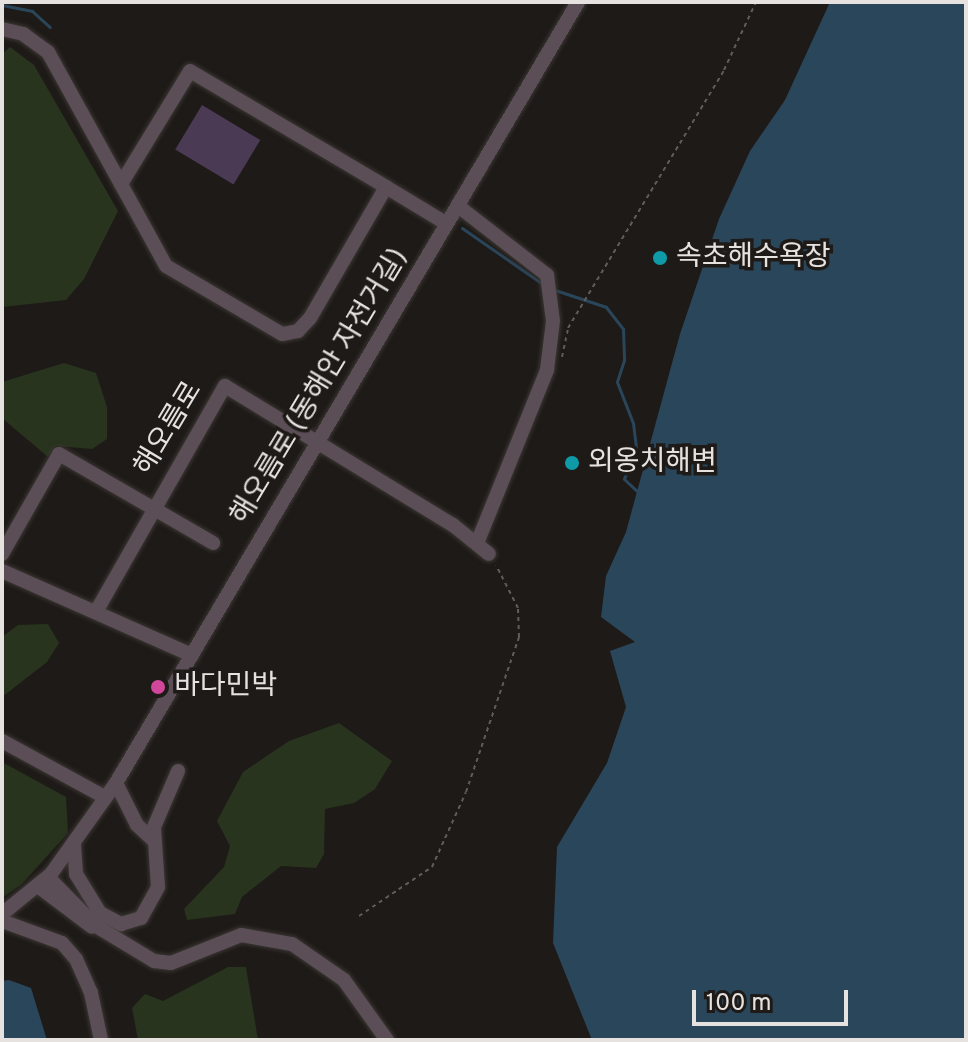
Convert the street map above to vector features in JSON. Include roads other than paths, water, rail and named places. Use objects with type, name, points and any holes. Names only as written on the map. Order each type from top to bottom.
[{"type":"street","name":"해오름로 (동해안 자전거길)","points":[[2,914],[44,882],[103,796],[116,783],[578,2]]},
{"type":"street","points":[[2,29],[23,34],[48,52],[166,266],[282,334],[303,327],[386,187]]},
{"type":"street","points":[[121,184],[190,71],[447,224]]},
{"type":"street","points":[[458,206],[547,275],[553,321],[547,370],[478,541]]},
{"type":"street","name":"해오름로","points":[[152,508],[225,386],[317,441]]},
{"type":"street","points":[[317,441],[478,541],[489,554]]},
{"type":"street","name":"해오름로","points":[[2,554],[59,454],[213,543]]},
{"type":"street","points":[[97,610],[152,508]]},
{"type":"street","points":[[2,571],[97,610],[192,655]]},
{"type":"street","points":[[2,741],[103,796]]},
{"type":"street","points":[[100,921],[128,924],[147,912],[158,881],[154,827],[178,771]]},
{"type":"street","points":[[116,783],[137,825],[154,841]]},
{"type":"street","points":[[72,843],[75,869],[100,921]]},
{"type":"street","points":[[44,882],[100,921],[137,955],[171,963],[241,935],[277,938],[344,980],[387,1040]]},
{"type":"street","points":[[2,921],[62,943],[76,959],[91,993],[101,1040]]},
{"type":"water","points":[[830,2],[966,2],[966,1040],[592,1040],[553,943],[557,847],[607,763],[626,707],[610,651],[635,642],[601,617],[606,576],[626,532],[680,334],[719,219],[750,151],[785,100]]},
{"type":"water","points":[[9,980],[31,988],[47,1040],[2,1040],[2,981]]},
{"type":"waterway","points":[[2,5],[32,11],[50,27]]},
{"type":"waterway","points":[[462,228],[544,285]]},
{"type":"waterway","points":[[555,290],[606,307],[623,329],[624,360],[617,382],[633,423],[636,449],[624,479],[638,492]]},
{"type":"place","name":"속초해수욕장","points":[[660,258]]},
{"type":"place","name":"외옹치해변","points":[[572,463]]},
{"type":"place","name":"바다민박","points":[[158,687]]}]
